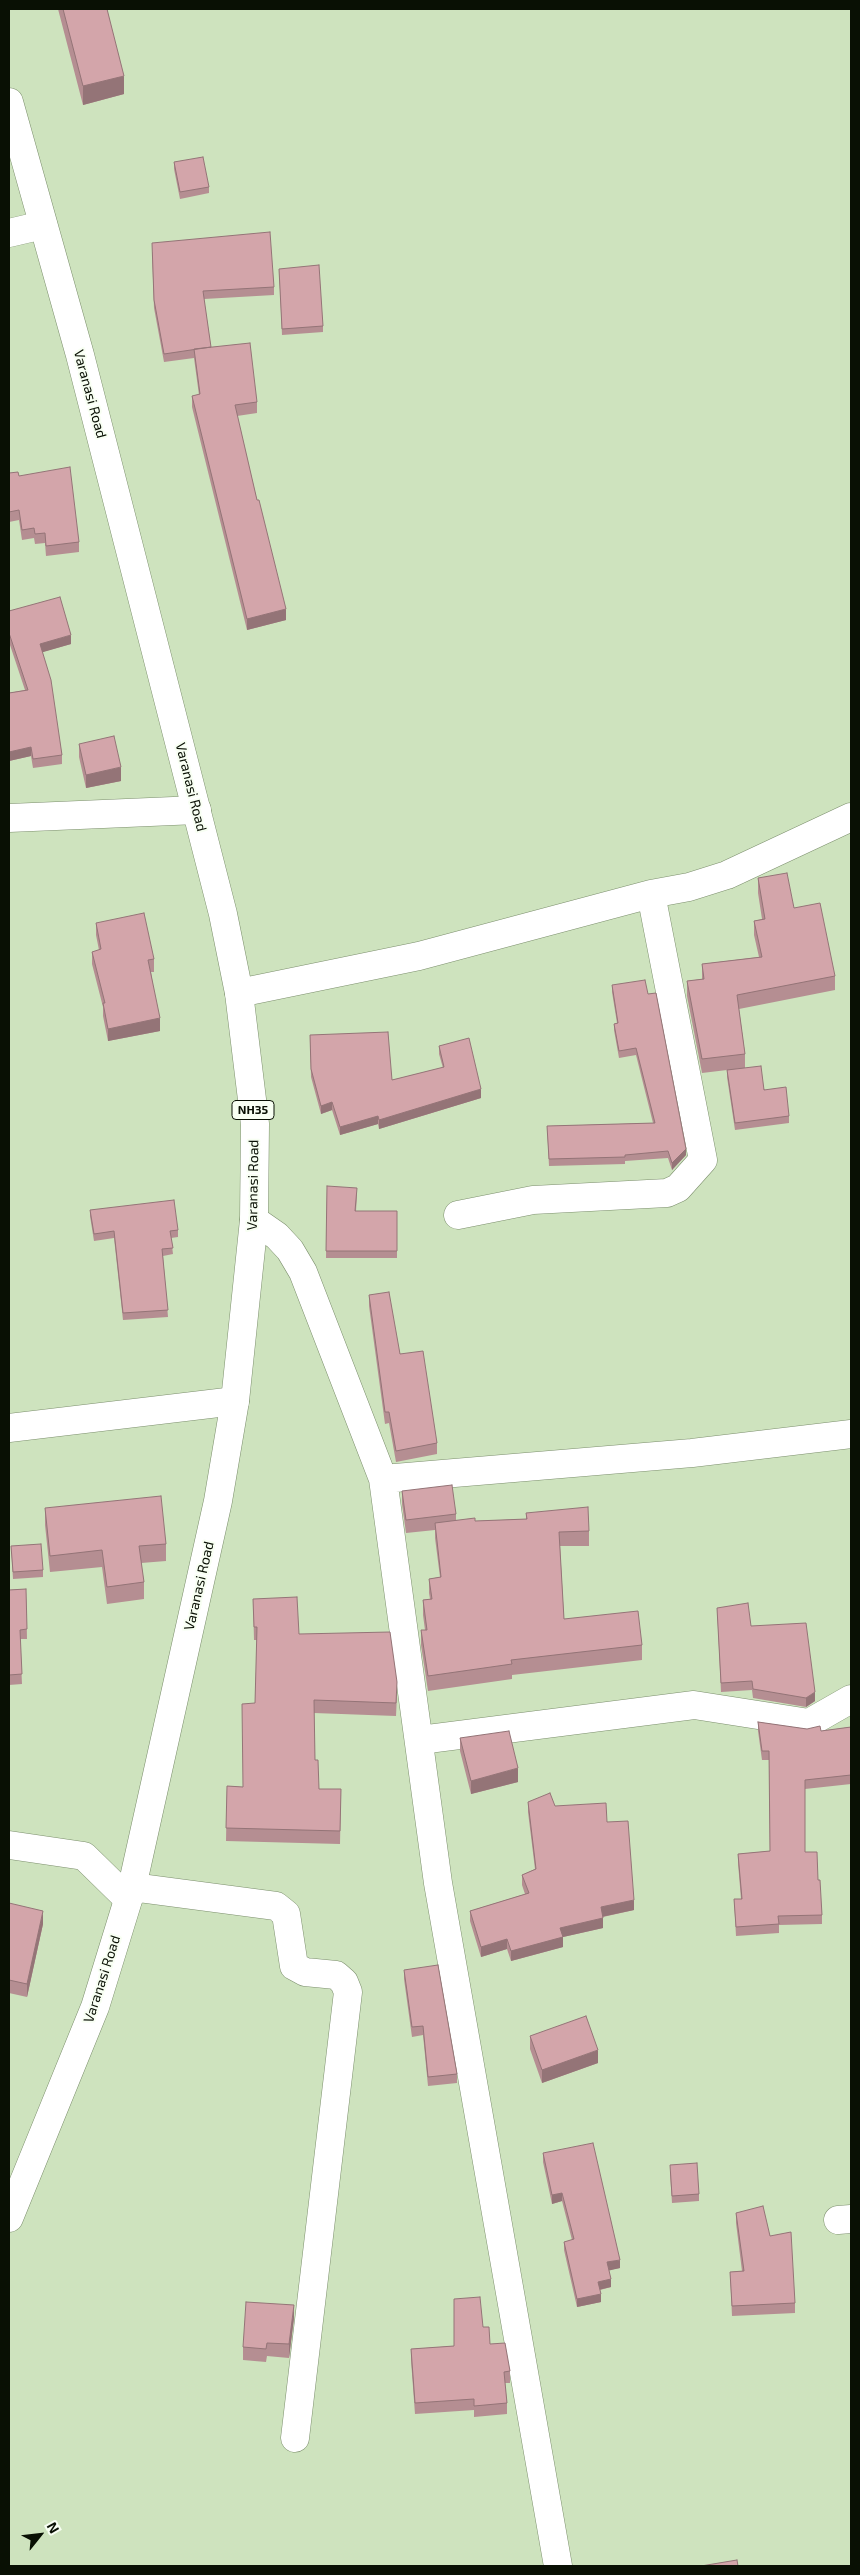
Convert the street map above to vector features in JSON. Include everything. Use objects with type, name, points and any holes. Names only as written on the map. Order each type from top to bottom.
[{"type":"main road","name":"Varanasi Road","points":[[9,102],[80,355],[223,914],[239,993],[255,1124],[254,1220],[235,1401],[218,1502],[130,1893],[95,2007],[9,2218]]},
{"type":"main road","points":[[9,233],[43,225]]},
{"type":"main road","points":[[9,818],[197,810]]},
{"type":"main road","points":[[239,993],[419,956],[651,894],[689,887],[727,876],[851,817]]},
{"type":"main road","points":[[458,1215],[534,1200],[666,1193],[678,1188],[703,1160],[651,894]]},
{"type":"main road","points":[[254,1220],[277,1236],[290,1250],[303,1272],[383,1479],[438,1883],[558,2566]]},
{"type":"main road","points":[[9,1428],[235,1401]]},
{"type":"main road","points":[[383,1479],[692,1453],[851,1434]]},
{"type":"main road","points":[[420,1740],[694,1705],[809,1723],[851,1699]]},
{"type":"main road","points":[[9,1845],[84,1856],[130,1893],[276,1906],[286,1914],[294,1966],[305,1972],[336,1975],[344,1982],[348,1992],[295,2438]]},
{"type":"building","points":[[63,9],[107,9],[124,76],[83,86]]},
{"type":"building","points":[[203,157],[209,187],[180,192],[174,162]]},
{"type":"building","points":[[270,232],[274,287],[203,291],[211,347],[164,354],[154,300],[152,243]]},
{"type":"building","points":[[319,265],[323,326],[282,329],[279,269]]},
{"type":"building","points":[[250,343],[257,402],[235,405],[257,500],[259,500],[286,609],[247,619],[192,396],[200,394],[194,349]]},
{"type":"building","points":[[70,467],[79,542],[46,546],[45,533],[35,534],[34,528],[22,530],[19,510],[9,512],[9,473],[18,472],[19,476]]},
{"type":"building","points":[[60,597],[71,635],[40,644],[51,680],[62,755],[33,759],[31,747],[9,752],[9,693],[28,690],[9,633],[9,611]]},
{"type":"building","points":[[114,736],[121,767],[86,775],[79,744]]},
{"type":"building","points":[[787,873],[794,908],[820,903],[835,976],[737,995],[745,1054],[702,1059],[687,981],[704,979],[702,964],[762,957],[754,921],[765,919],[758,878]]},
{"type":"building","points":[[144,913],[154,959],[148,960],[160,1018],[108,1029],[103,1003],[105,1003],[92,952],[101,949],[96,923]]},
{"type":"building","points":[[645,980],[648,994],[656,993],[686,1149],[672,1163],[668,1151],[625,1155],[625,1157],[549,1159],[547,1126],[655,1123],[636,1048],[619,1051],[614,1024],[618,1023],[612,985]]},
{"type":"building","points":[[388,1032],[392,1080],[444,1067],[439,1046],[469,1038],[481,1089],[379,1120],[378,1116],[340,1127],[332,1102],[321,1106],[311,1069],[310,1035]]},
{"type":"building","points":[[761,1066],[764,1090],[786,1087],[789,1116],[735,1123],[727,1070]]},
{"type":"building","points":[[327,1186],[357,1188],[355,1211],[397,1211],[397,1251],[326,1251]]},
{"type":"building","points":[[174,1200],[178,1230],[170,1231],[173,1248],[162,1249],[168,1310],[123,1313],[114,1231],[94,1234],[90,1210]]},
{"type":"building","points":[[389,1292],[400,1354],[423,1351],[437,1443],[396,1451],[389,1412],[385,1412],[369,1295]]},
{"type":"building","points":[[452,1485],[456,1514],[406,1520],[402,1491]]},
{"type":"building","points":[[161,1496],[166,1544],[139,1546],[144,1582],[107,1587],[102,1550],[50,1556],[45,1508]]},
{"type":"building","points":[[588,1507],[589,1531],[559,1532],[564,1619],[638,1611],[642,1645],[511,1660],[512,1664],[428,1676],[421,1630],[427,1630],[423,1600],[432,1599],[429,1579],[441,1577],[435,1523],[475,1518],[475,1521],[527,1519],[526,1513]]},
{"type":"building","points":[[41,1544],[43,1570],[13,1572],[11,1546]]},
{"type":"building","points":[[26,1589],[27,1629],[20,1630],[22,1674],[9,1675],[9,1590]]},
{"type":"building","points":[[297,1597],[299,1634],[390,1632],[397,1682],[396,1703],[314,1700],[315,1760],[318,1760],[319,1789],[341,1789],[340,1831],[226,1828],[227,1786],[243,1787],[242,1704],[255,1703],[257,1627],[254,1627],[253,1599]]},
{"type":"building","points":[[748,1603],[751,1626],[806,1623],[815,1692],[806,1698],[753,1689],[752,1681],[721,1683],[717,1608]]},
{"type":"building","points":[[758,1722],[807,1729],[820,1726],[821,1731],[851,1727],[851,1775],[805,1780],[805,1852],[817,1852],[822,1915],[778,1916],[779,1924],[736,1927],[734,1899],[742,1899],[738,1854],[770,1851],[769,1751],[762,1751]]},
{"type":"building","points":[[509,1731],[518,1768],[471,1781],[460,1738]]},
{"type":"building","points":[[550,1793],[555,1806],[606,1803],[607,1822],[628,1821],[634,1900],[601,1907],[603,1918],[560,1928],[563,1937],[511,1951],[507,1939],[481,1947],[470,1911],[529,1893],[522,1875],[536,1869],[528,1802]]},
{"type":"building","points":[[9,1903],[43,1911],[27,1984],[9,1980]]},
{"type":"building","points":[[438,1965],[457,2074],[428,2077],[423,2026],[412,2027],[404,1970]]},
{"type":"building","points":[[586,2016],[598,2050],[542,2070],[530,2036]]},
{"type":"building","points":[[593,2143],[620,2260],[607,2262],[611,2279],[598,2282],[601,2294],[577,2299],[564,2242],[574,2239],[562,2193],[552,2195],[543,2153]]},
{"type":"building","points":[[697,2163],[699,2194],[672,2196],[670,2165]]},
{"type":"building","points":[[763,2206],[770,2236],[791,2232],[795,2303],[732,2306],[730,2272],[744,2271],[736,2213]]},
{"type":"building","points":[[480,2297],[483,2327],[489,2327],[490,2344],[505,2343],[510,2371],[504,2372],[507,2403],[474,2406],[474,2399],[415,2403],[411,2349],[454,2346],[454,2299]]},
{"type":"building","points":[[246,2302],[294,2305],[289,2344],[267,2343],[266,2349],[243,2347]]},
{"type":"building","points":[[737,2560],[738,2566],[701,2566]]}]
